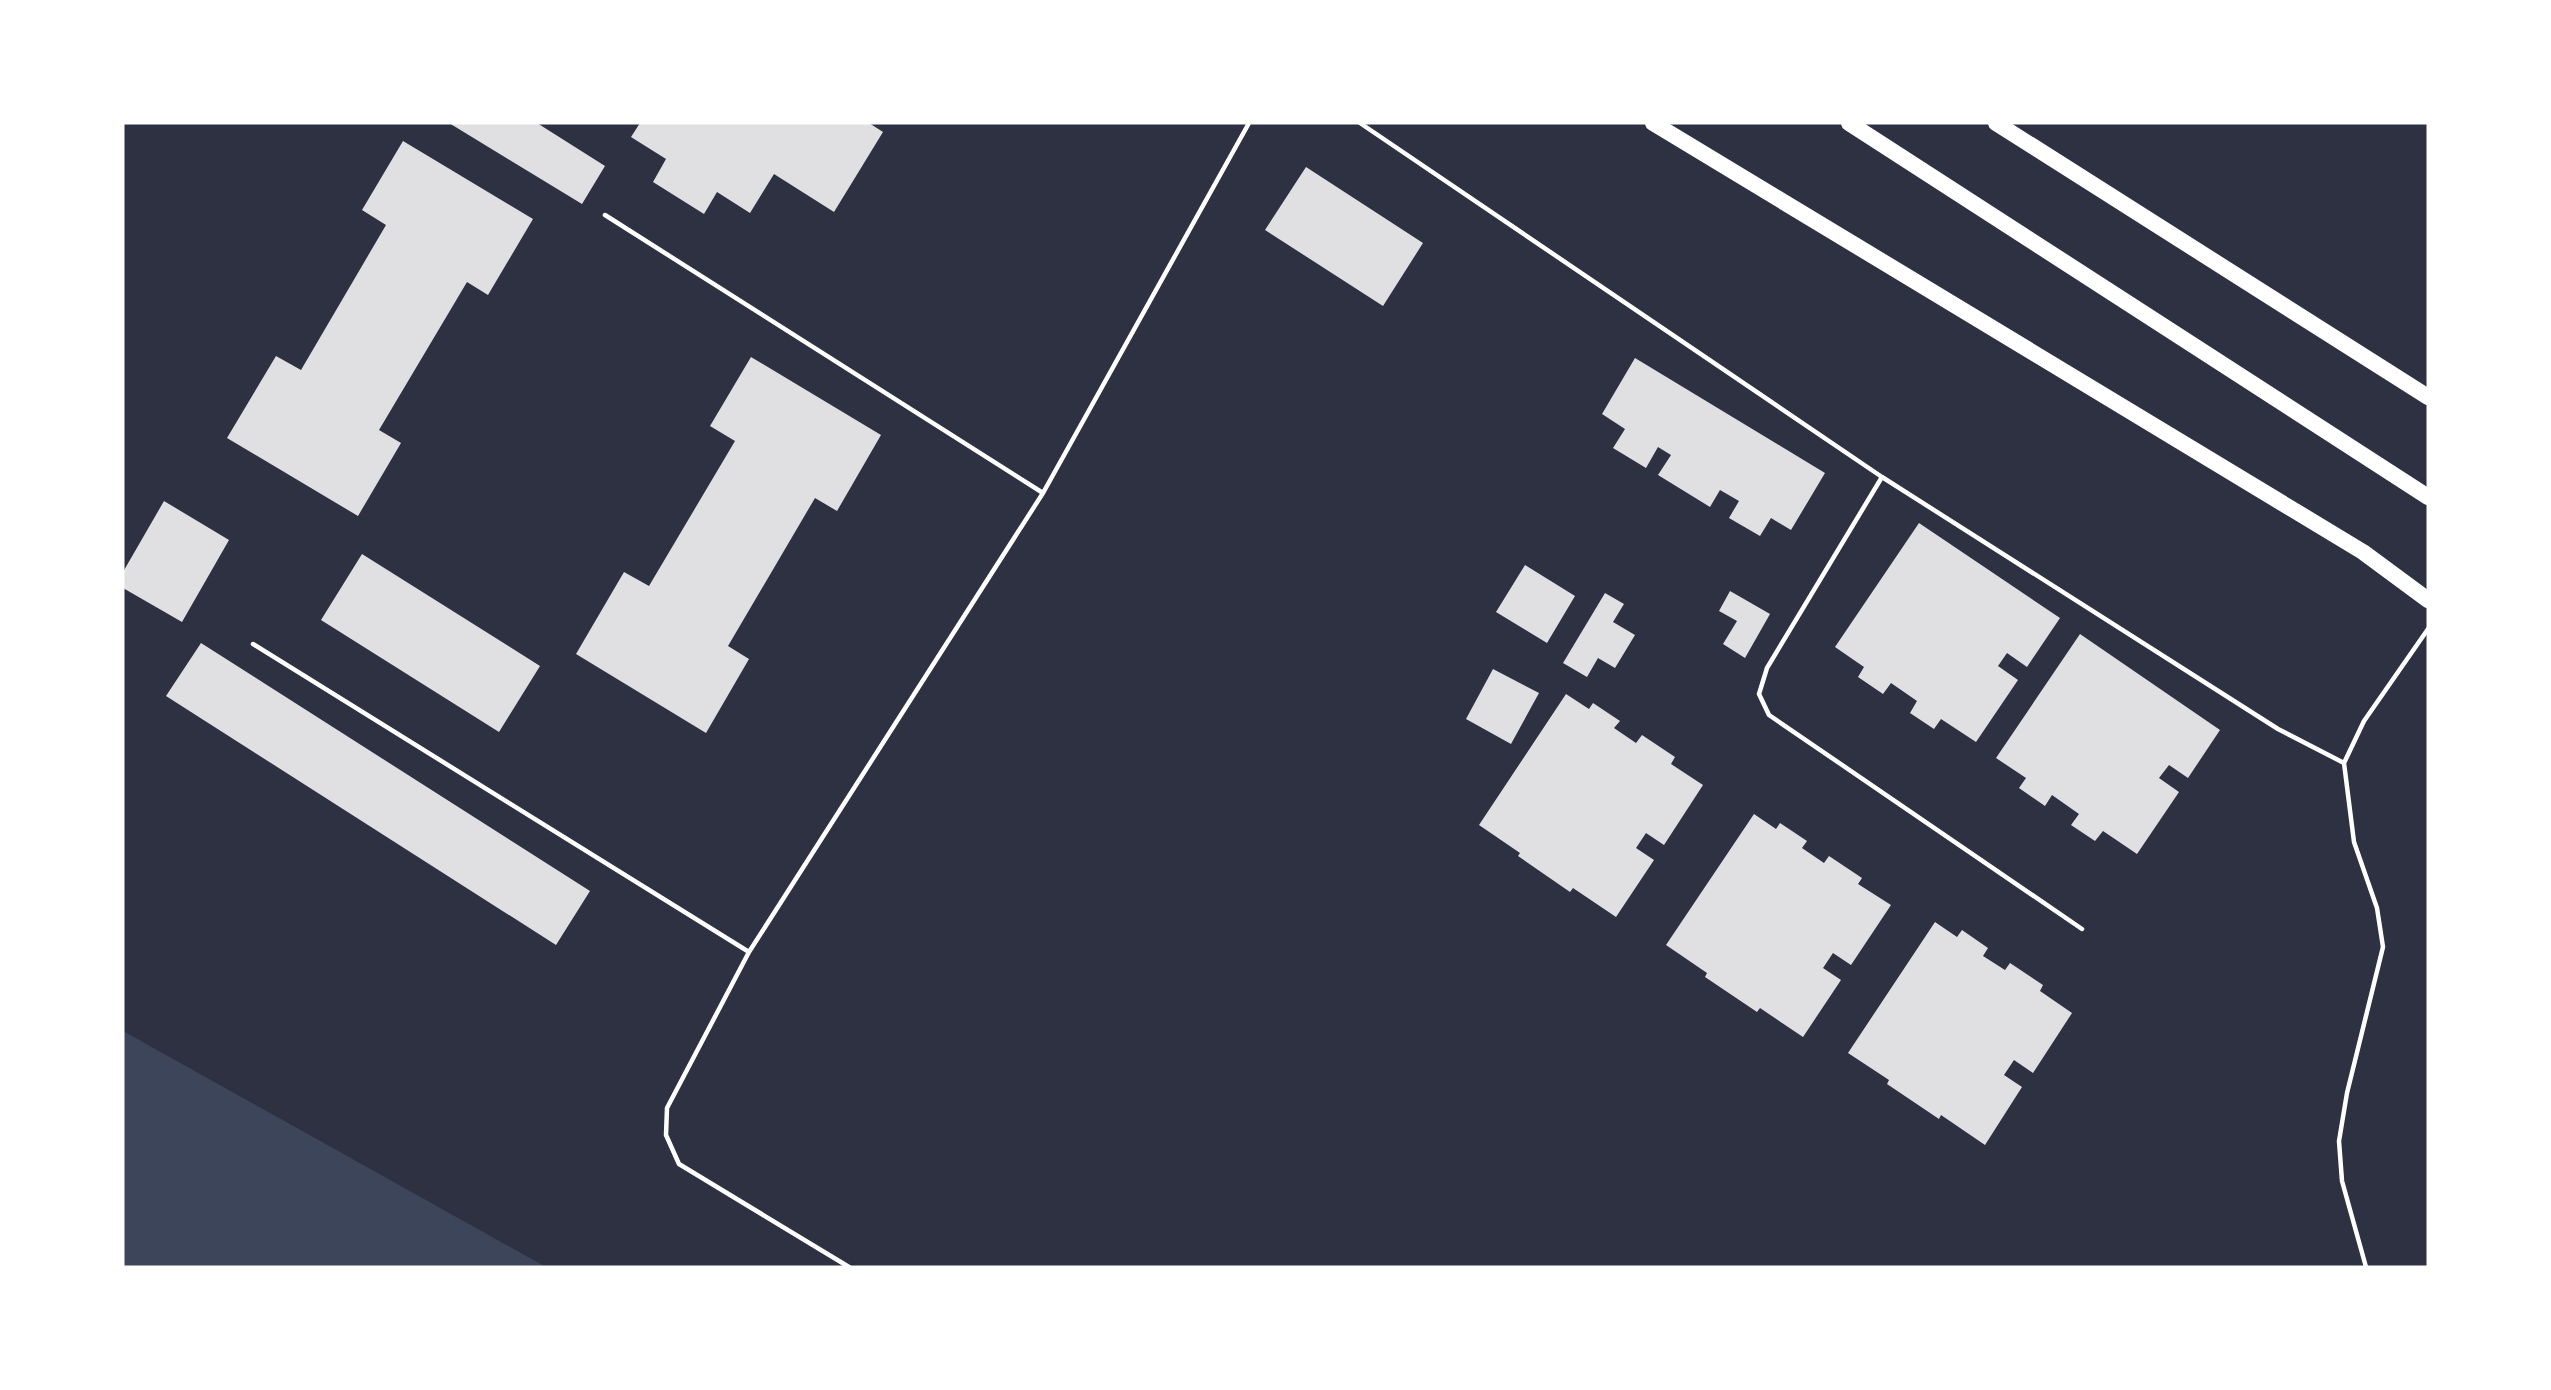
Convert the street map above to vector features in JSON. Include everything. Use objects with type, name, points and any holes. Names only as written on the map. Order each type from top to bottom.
[{"type":"highway","points":[[1653,123],[2363,552],[2428,600]]},
{"type":"highway","points":[[1849,123],[2428,497]]},
{"type":"highway","points":[[1996,123],[2428,397]]},
{"type":"lane","points":[[849,1267],[679,1164],[666,1135],[667,1108],[749,952],[1043,493],[1249,123]]},
{"type":"lane","points":[[1360,123],[1882,477],[2278,729],[2344,763]]},
{"type":"lane","points":[[604,215],[1043,493]]},
{"type":"lane","points":[[1882,477],[1767,668],[1760,694],[1769,715],[2082,928]]},
{"type":"lane","points":[[2366,1267],[2342,1181],[2339,1141],[2347,1093],[2383,947],[2377,908],[2354,842],[2344,763],[2364,721],[2428,628]]},
{"type":"lane","points":[[253,644],[749,952]]},
{"type":"shaded area","points":[[123,1031],[546,1267],[123,1267]]},
{"type":"building","points":[[449,123],[537,123],[605,166],[582,204]]},
{"type":"building","points":[[640,123],[869,123],[883,132],[834,212],[774,174],[750,213],[717,192],[704,214],[653,182],[666,159],[631,137]]},
{"type":"building","points":[[403,141],[533,219],[488,295],[467,282],[379,430],[401,443],[358,516],[227,438],[276,356],[301,370],[386,225],[362,210]]},
{"type":"building","points":[[1306,167],[1423,243],[1383,306],[1265,230]]},
{"type":"building","points":[[751,357],[881,435],[837,511],[815,498],[728,646],[749,659],[706,733],[576,654],[624,572],[649,586],[735,441],[710,426]]},
{"type":"building","points":[[1635,358],[1825,473],[1791,530],[1771,518],[1760,536],[1729,518],[1739,501],[1720,490],[1710,507],[1658,475],[1671,455],[1658,447],[1646,468],[1613,448],[1625,429],[1602,414]]},
{"type":"building","points":[[164,501],[229,540],[182,622],[123,588],[123,572]]},
{"type":"building","points":[[1919,523],[2060,618],[2027,667],[2007,653],[1998,666],[2018,680],[1976,742],[1941,719],[1934,729],[1910,713],[1917,701],[1891,683],[1883,694],[1858,677],[1864,667],[1835,647]]},
{"type":"building","points":[[362,554],[540,666],[499,732],[321,620]]},
{"type":"building","points":[[1525,565],[1575,596],[1547,643],[1496,612]]},
{"type":"building","points":[[1730,591],[1770,614],[1745,658],[1723,644],[1737,621],[1719,611]]},
{"type":"building","points":[[1605,593],[1624,604],[1613,622],[1635,635],[1615,668],[1598,658],[1587,677],[1563,663]]},
{"type":"building","points":[[2080,634],[2220,730],[2188,778],[2169,765],[2159,778],[2179,792],[2137,854],[2103,831],[2095,841],[2071,825],[2079,814],[2052,795],[2045,806],[2019,788],[2026,778],[1996,758]]},
{"type":"building","points":[[201,643],[590,891],[556,945],[166,696]]},
{"type":"building","points":[[1493,669],[1539,693],[1511,744],[1466,719]]},
{"type":"building","points":[[1566,694],[1589,709],[1593,703],[1620,721],[1614,728],[1636,743],[1642,735],[1675,757],[1671,764],[1703,785],[1664,845],[1646,833],[1636,848],[1654,860],[1616,917],[1573,888],[1570,892],[1518,856],[1520,853],[1479,825]]},
{"type":"building","points":[[1754,814],[1776,829],[1780,823],[1807,841],[1802,848],[1824,863],[1829,856],[1862,878],[1858,884],[1891,905],[1851,965],[1833,953],[1823,968],[1841,980],[1803,1037],[1760,1008],[1757,1012],[1705,977],[1707,973],[1666,945]]},
{"type":"building","points":[[1935,922],[1957,937],[1962,930],[1988,948],[1983,956],[2005,970],[2010,963],[2043,985],[2040,991],[2072,1013],[2033,1073],[2014,1060],[2004,1075],[2022,1087],[1985,1145],[1941,1115],[1939,1119],[1887,1084],[1889,1080],[1848,1053]]}]
